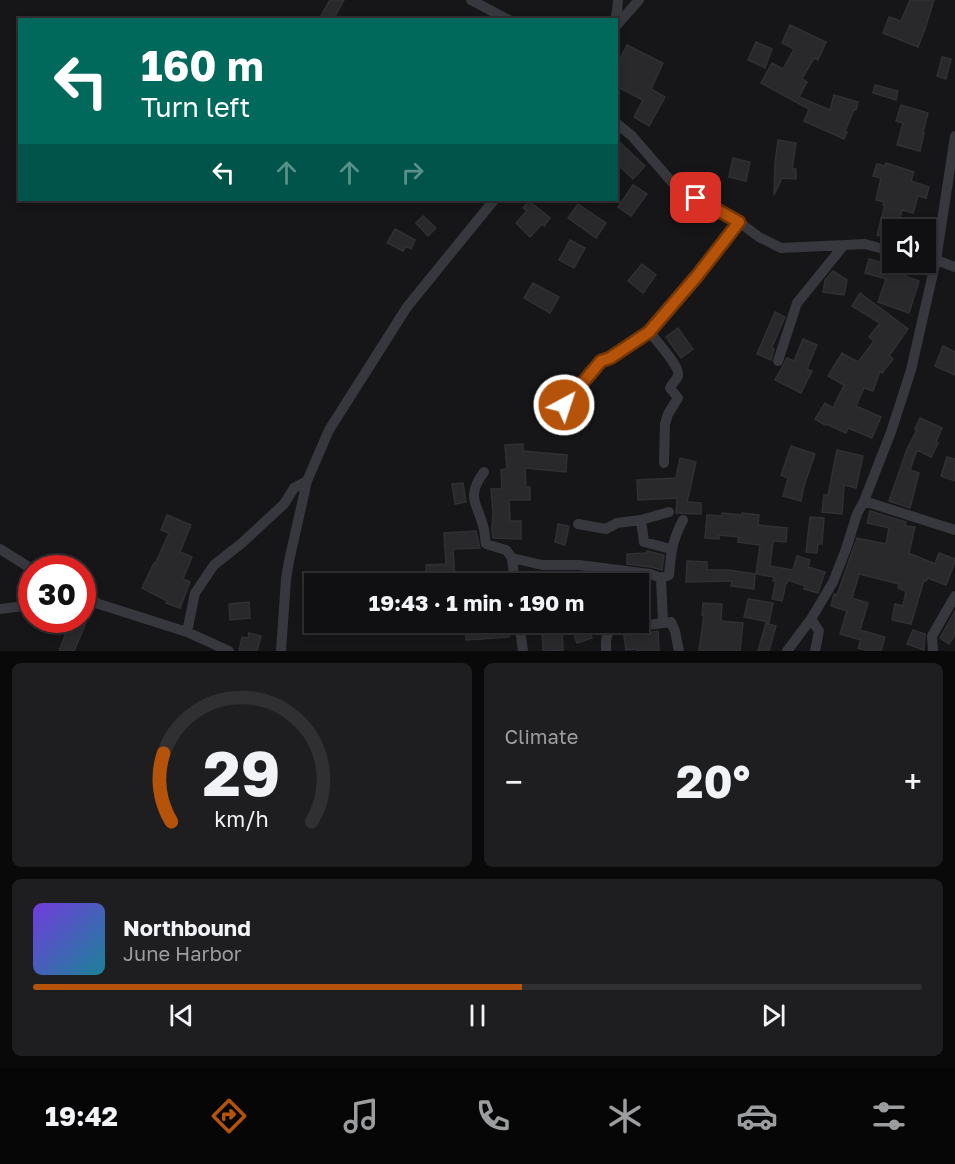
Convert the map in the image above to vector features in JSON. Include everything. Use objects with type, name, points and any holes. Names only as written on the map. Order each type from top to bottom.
[{"type":"street","points":[[471,0],[505,18]]},
{"type":"street","points":[[615,18],[618,0]]},
{"type":"street","points":[[618,24],[639,0]]},
{"type":"street","points":[[618,125],[632,136],[677,188],[781,248],[865,244],[882,249]]},
{"type":"street","points":[[955,136],[936,260],[955,267]]},
{"type":"street","points":[[281,651],[285,579],[307,481],[329,430],[407,307],[493,201]]},
{"type":"street","points":[[564,405],[601,361],[610,358],[649,332],[739,222]]},
{"type":"street","points":[[936,236],[940,234]]},
{"type":"street","points":[[778,361],[797,303],[844,244]]},
{"type":"street","points":[[787,651],[811,619],[833,582],[846,549],[857,514],[891,432],[911,370],[933,273]]},
{"type":"street","points":[[649,332],[679,373],[670,388],[678,398],[665,424],[664,464]]},
{"type":"street","points":[[484,472],[474,490],[474,502],[484,529],[486,544],[506,550],[512,558],[513,573]]},
{"type":"street","points":[[187,632],[195,593],[214,566],[284,504],[294,488],[307,481]]},
{"type":"street","points":[[864,501],[955,530]]},
{"type":"street","points":[[578,524],[606,529],[617,523],[641,520],[669,512]]},
{"type":"street","points":[[641,520],[644,542],[671,549]]},
{"type":"street","points":[[512,558],[542,565],[579,565],[650,574],[661,578],[669,575],[671,549],[683,520]]},
{"type":"street","points":[[0,549],[18,560]]},
{"type":"street","points":[[661,578],[663,623]]},
{"type":"street","points":[[933,651],[932,636],[955,596]]},
{"type":"street","points":[[96,603],[187,632],[229,651]]},
{"type":"street","points":[[0,609],[18,607]]},
{"type":"street","points":[[811,619],[819,631],[815,651]]},
{"type":"street","points":[[606,651],[609,630],[671,622],[679,651]]},
{"type":"street","points":[[521,633],[523,651]]},
{"type":"building","points":[[330,0],[344,0],[334,18],[321,16]]},
{"type":"building","points":[[910,0],[934,0],[918,47],[883,33],[889,17],[901,21]]},
{"type":"building","points":[[790,25],[826,42],[818,60],[814,58],[802,79],[807,82],[799,97],[830,110],[834,95],[858,102],[845,131],[847,132],[844,139],[804,121],[809,109],[761,83],[772,63],[783,69],[794,49],[782,43]]},
{"type":"building","points":[[756,42],[772,49],[765,68],[748,60]]},
{"type":"building","points":[[627,45],[663,63],[651,89],[665,97],[649,126],[634,117],[643,100],[618,87],[618,63]]},
{"type":"building","points":[[942,57],[951,59],[946,79],[937,76]]},
{"type":"building","points":[[875,85],[898,91],[896,100],[873,93]]},
{"type":"building","points":[[901,105],[928,113],[920,151],[897,145],[903,123],[896,121]]},
{"type":"building","points":[[778,140],[796,143],[792,169],[796,169],[796,179],[782,178],[774,195],[775,163]]},
{"type":"building","points":[[618,141],[645,166],[633,179],[618,165]]},
{"type":"building","points":[[733,158],[750,162],[746,181],[729,177]]},
{"type":"building","points":[[886,163],[914,172],[911,181],[929,187],[926,198],[918,196],[913,213],[902,210],[900,219],[882,219],[882,236],[877,235],[885,205],[883,205],[884,202],[876,200],[881,178],[873,176],[877,164],[885,166]]},
{"type":"building","points":[[633,185],[647,194],[631,216],[618,207]]},
{"type":"building","points":[[529,201],[550,218],[530,237],[516,223],[527,211],[523,208]]},
{"type":"building","points":[[578,204],[606,223],[596,238],[568,218]]},
{"type":"building","points":[[423,216],[436,228],[428,236],[416,223]]},
{"type":"building","points":[[395,229],[415,240],[411,249],[406,246],[403,251],[387,243]]},
{"type":"building","points":[[570,240],[585,248],[574,268],[559,260]]},
{"type":"building","points":[[869,259],[882,263],[882,273],[906,273],[905,276],[919,281],[909,313],[878,302],[886,279],[865,273]]},
{"type":"building","points":[[642,264],[656,275],[643,293],[628,281]]},
{"type":"building","points":[[833,271],[847,280],[844,295],[823,292],[825,280]]},
{"type":"building","points":[[533,283],[559,297],[550,313],[524,298]]},
{"type":"building","points":[[860,293],[908,329],[889,356],[893,359],[882,373],[880,371],[873,391],[864,388],[856,406],[881,417],[872,438],[848,428],[846,433],[815,419],[825,403],[833,408],[844,385],[828,376],[842,353],[858,362],[874,341],[869,337],[880,323],[852,306]]},
{"type":"building","points":[[775,312],[785,317],[772,347],[774,349],[771,360],[757,354]]},
{"type":"building","points":[[678,328],[693,349],[681,358],[666,337]]},
{"type":"building","points":[[803,339],[817,345],[807,369],[812,371],[801,393],[775,380],[787,358],[794,361]]},
{"type":"building","points":[[943,346],[955,352],[955,375],[935,366]]},
{"type":"building","points":[[920,418],[942,428],[931,457],[917,450],[910,470],[919,473],[910,508],[889,501]]},
{"type":"building","points":[[523,444],[523,451],[567,455],[566,472],[525,468],[526,487],[530,487],[530,500],[509,500],[510,521],[521,521],[521,539],[493,538],[491,489],[502,489],[501,470],[507,469],[505,445]]},
{"type":"building","points":[[791,446],[815,454],[801,501],[783,496],[788,478],[781,475]]},
{"type":"building","points":[[837,450],[863,456],[856,488],[844,485],[842,514],[822,512],[824,495],[828,495]]},
{"type":"building","points":[[947,457],[955,459],[955,481],[941,476]]},
{"type":"building","points":[[680,458],[696,462],[687,502],[701,503],[701,514],[676,513],[677,498],[638,500],[637,480],[676,478]]},
{"type":"building","points":[[463,483],[466,502],[455,504],[452,484]]},
{"type":"building","points":[[870,511],[906,522],[905,526],[915,527],[909,553],[935,564],[939,553],[955,559],[946,585],[928,578],[924,580],[911,624],[892,620],[895,604],[903,606],[906,591],[898,588],[899,584],[859,574],[852,598],[868,603],[860,630],[885,637],[881,651],[858,648],[861,640],[840,634],[847,611],[831,606],[857,538],[886,544],[889,528],[867,523]]},
{"type":"building","points":[[722,513],[759,515],[758,525],[787,528],[786,542],[773,541],[770,566],[793,570],[797,556],[810,560],[808,567],[825,572],[818,593],[804,589],[805,586],[788,580],[782,601],[772,599],[776,581],[773,581],[774,577],[756,574],[760,545],[738,542],[739,537],[719,535],[719,539],[705,538],[707,515],[722,516]]},
{"type":"building","points":[[167,515],[191,525],[180,552],[192,557],[183,579],[190,582],[180,608],[166,603],[167,601],[142,588],[169,533],[161,530]]},
{"type":"building","points":[[810,517],[824,518],[822,544],[818,544],[817,553],[806,552]]},
{"type":"building","points":[[558,524],[569,526],[565,545],[555,542]]},
{"type":"building","points":[[476,531],[480,548],[453,549],[455,573],[426,573],[426,565],[446,564],[444,533]]},
{"type":"building","points":[[647,551],[664,555],[662,570],[627,564],[627,554],[647,553]]},
{"type":"building","points":[[687,561],[707,562],[707,570],[755,574],[754,589],[731,586],[732,581],[686,582]]},
{"type":"building","points":[[748,599],[773,603],[769,622],[744,617]]},
{"type":"building","points":[[249,602],[250,618],[230,620],[229,604]]},
{"type":"building","points":[[703,603],[722,604],[721,621],[743,623],[740,651],[699,651],[704,615],[702,615]]},
{"type":"building","points":[[955,611],[955,635],[949,644],[940,638]]},
{"type":"building","points":[[766,623],[776,626],[769,651],[758,651]]},
{"type":"building","points":[[913,630],[925,634],[924,650],[907,644]]},
{"type":"building","points":[[658,631],[659,651],[626,650],[624,636]]},
{"type":"building","points":[[66,633],[82,633],[74,651],[59,651]]},
{"type":"building","points":[[249,633],[261,636],[257,651],[239,651],[242,637],[248,638]]},
{"type":"building","points":[[466,633],[509,633],[509,637],[466,640]]},
{"type":"building","points":[[542,633],[562,633],[563,650],[543,651]]},
{"type":"building","points":[[573,633],[590,633],[592,638],[577,643]]},
{"type":"route","points":[[564,405],[601,361],[610,358],[649,332],[739,222],[696,198]]}]
